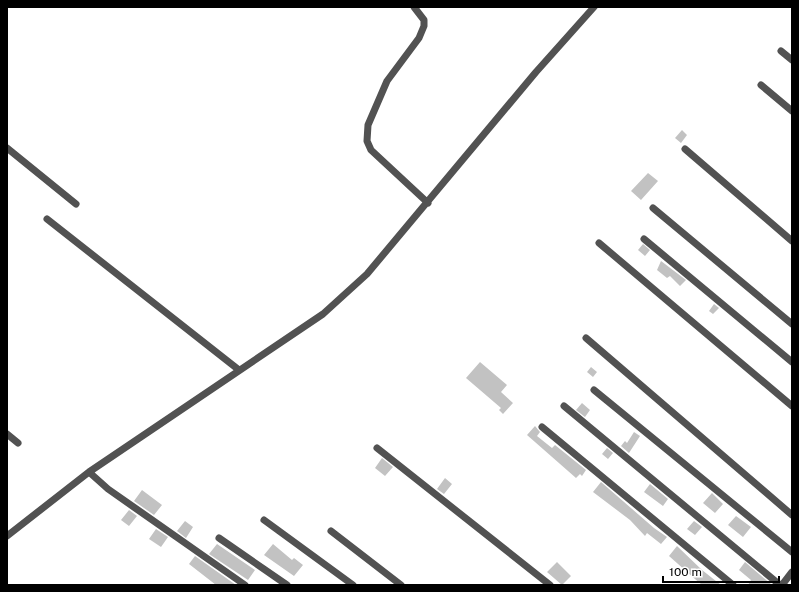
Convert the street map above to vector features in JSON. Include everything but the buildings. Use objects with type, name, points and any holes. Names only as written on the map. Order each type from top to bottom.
[{"type":"street","points":[[414,7],[424,20],[424,26],[419,38],[387,81],[368,125],[367,141],[371,150],[428,203]]},
{"type":"street","points":[[7,536],[88,472],[322,314],[345,296],[367,274],[428,203],[536,72],[594,7]]},
{"type":"street","points":[[782,51],[792,60]]},
{"type":"street","points":[[761,85],[792,111]]},
{"type":"street","points":[[7,148],[76,204]]},
{"type":"street","points":[[685,148],[792,241]]},
{"type":"street","points":[[653,208],[792,324]]},
{"type":"street","points":[[47,220],[239,370]]},
{"type":"street","points":[[644,239],[792,362]]},
{"type":"street","points":[[599,243],[792,406]]},
{"type":"street","points":[[586,338],[792,515]]},
{"type":"street","points":[[594,390],[792,552]]},
{"type":"street","points":[[564,406],[781,585],[792,572]]},
{"type":"street","points":[[542,427],[733,585]]},
{"type":"street","points":[[7,434],[18,443]]},
{"type":"street","points":[[377,448],[550,585]]},
{"type":"street","points":[[88,472],[102,484],[245,585]]},
{"type":"street","points":[[264,520],[353,585]]},
{"type":"street","points":[[331,531],[401,585]]},
{"type":"street","points":[[218,538],[287,585]]}]
